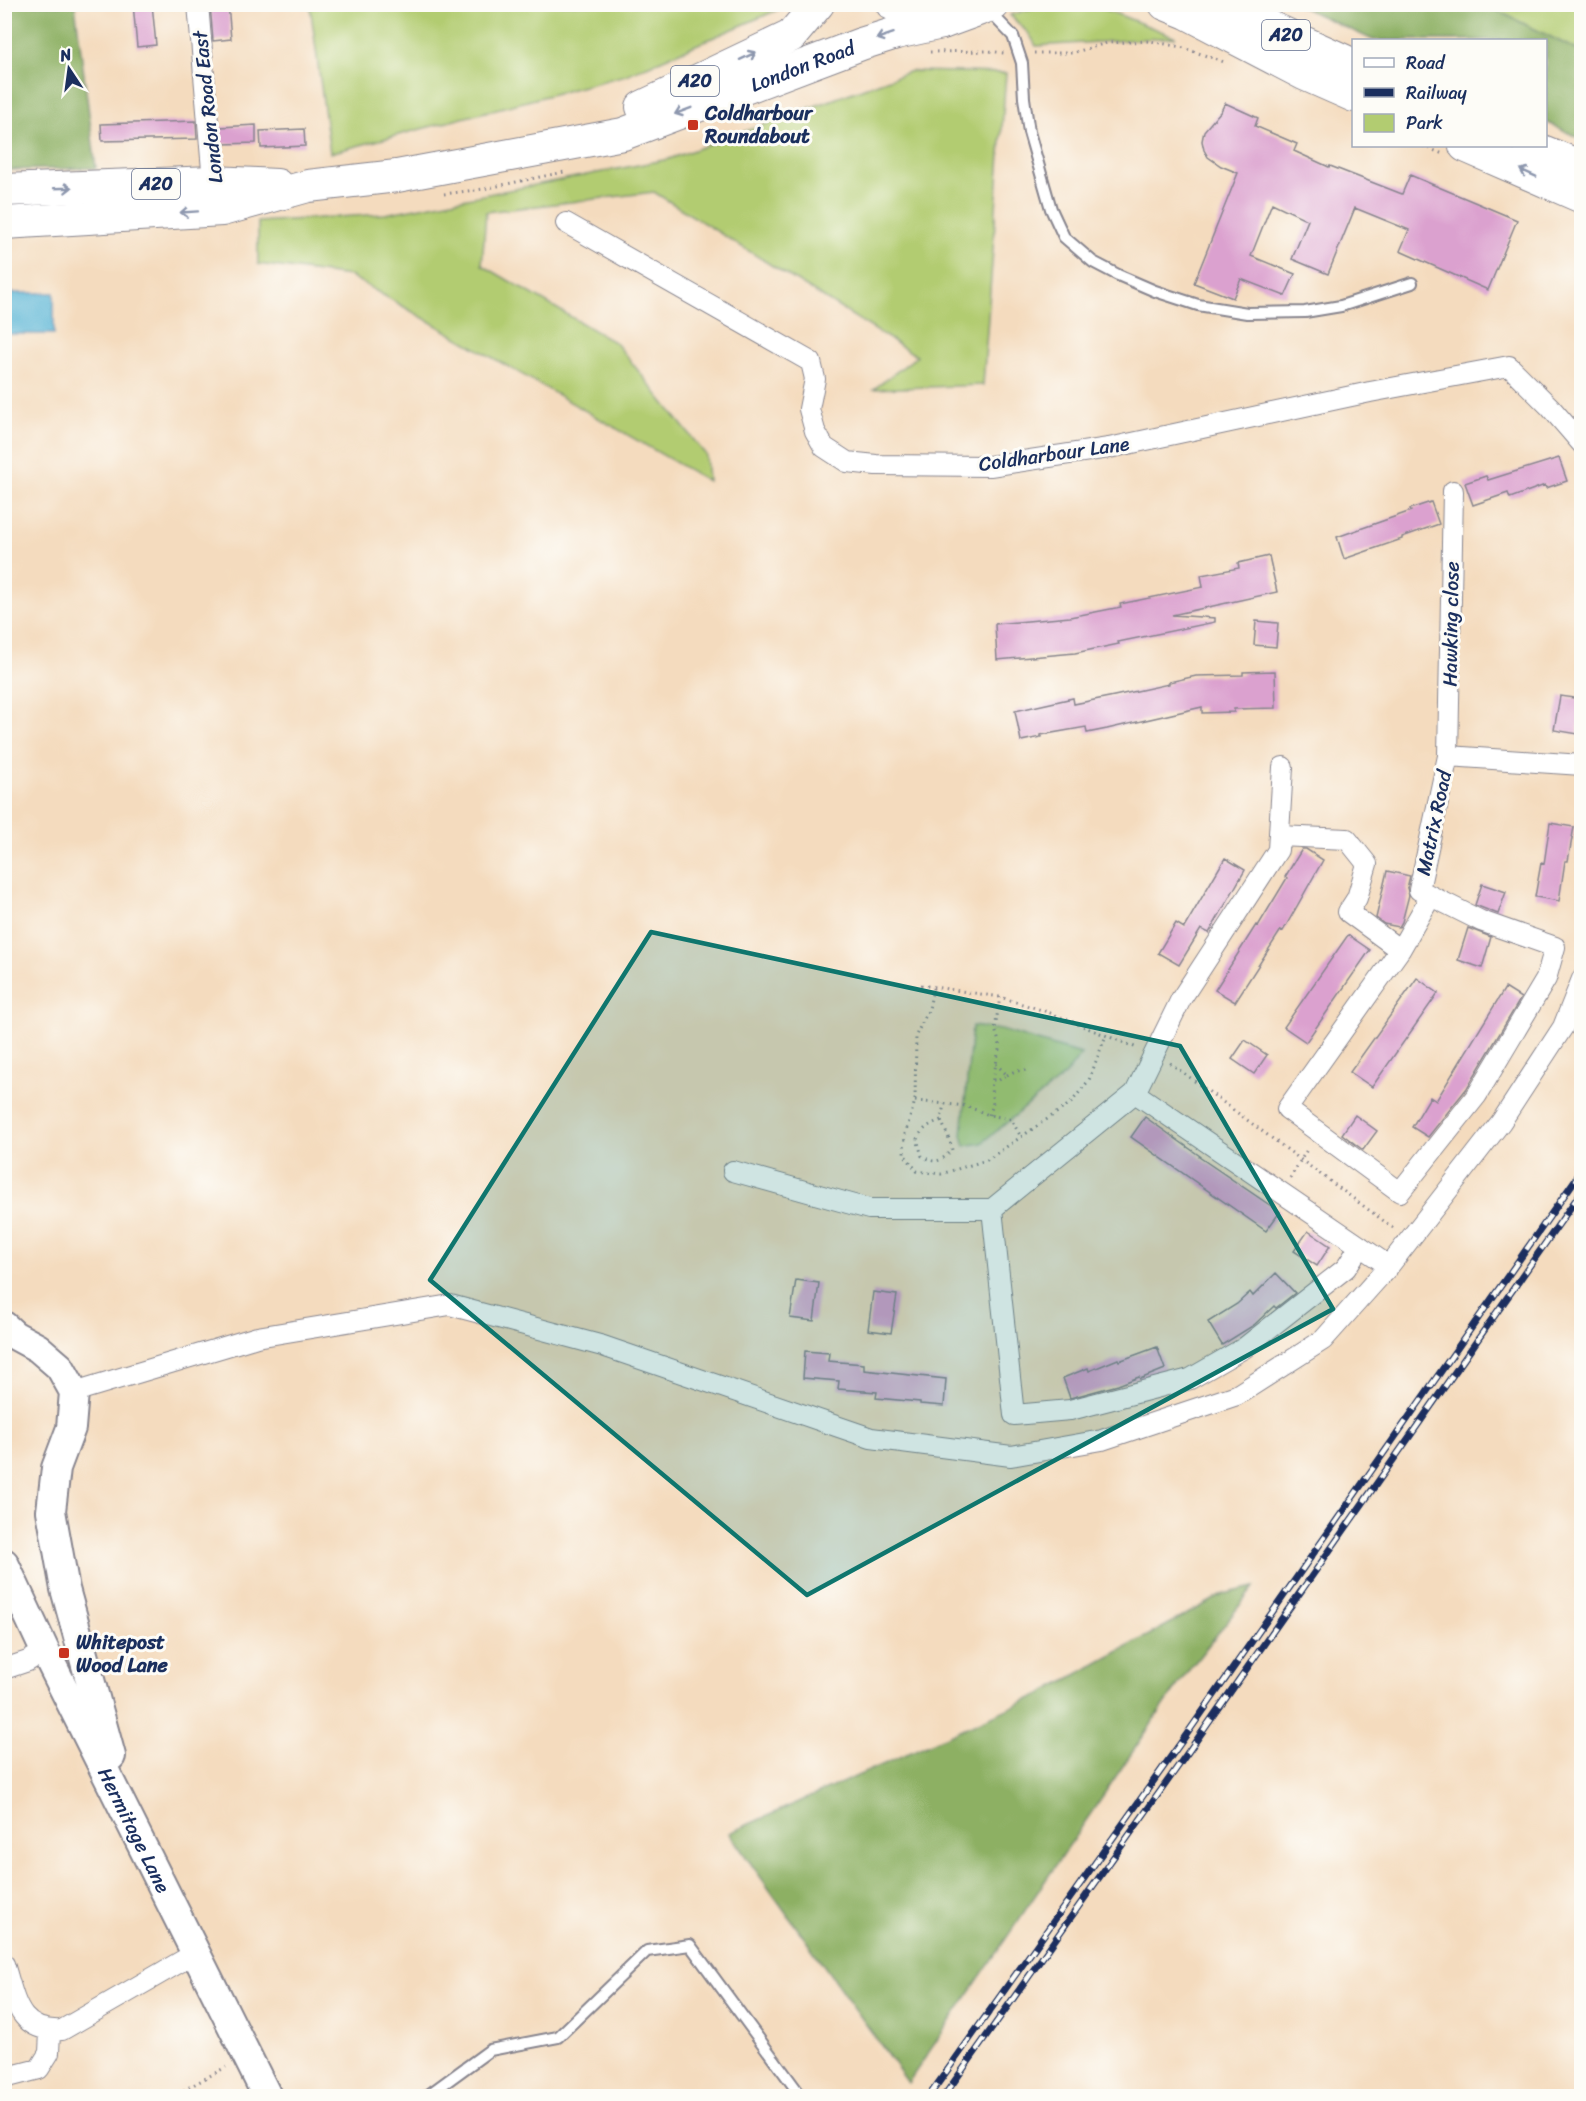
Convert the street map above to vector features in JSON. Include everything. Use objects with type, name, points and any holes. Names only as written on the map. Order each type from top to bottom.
[{"type":"main road","name":"London Road","points":[[562,145],[791,36],[818,4]]},
{"type":"main road","points":[[892,4],[942,22],[990,6]]},
{"type":"main road","name":"A20","points":[[1165,4],[1352,96]]},
{"type":"main road","name":"A20","points":[[1219,4],[1352,66]]},
{"type":"main road","name":"London Road","points":[[4,225],[217,196],[396,176],[623,134],[861,44],[942,22]]},
{"type":"main road","points":[[1467,147],[1581,197]]},
{"type":"main road","points":[[1532,147],[1581,167]]},
{"type":"main road","name":"London Road","points":[[4,190],[217,196]]},
{"type":"main road","points":[[4,1326],[14,1335],[38,1348],[60,1367],[74,1392],[71,1428],[56,1468],[51,1511],[65,1589],[129,1821]]},
{"type":"main road","name":"Hermitage Lane","points":[[4,1563],[45,1652],[267,2097]]},
{"type":"street","name":"London Road East","points":[[198,4],[217,196]]},
{"type":"street","name":"Coldharbour Lane","points":[[566,223],[811,362],[815,379],[809,409],[815,431],[824,447],[847,462],[876,465],[990,466],[1109,448],[1370,392],[1509,366],[1550,407],[1581,444]]},
{"type":"street","name":"Hawking close","points":[[1448,756],[1453,491]]},
{"type":"street","points":[[1448,756],[1581,765]]},
{"type":"street","name":"Matrix Road","points":[[1318,1132],[1287,1109],[1400,950],[1425,893],[1448,756]]},
{"type":"street","points":[[733,1171],[869,1209],[992,1209],[1135,1093],[1180,999],[1278,850],[1283,767]]},
{"type":"street","points":[[1279,836],[1347,839],[1367,864],[1357,898],[1348,912],[1400,950]]},
{"type":"street","points":[[1318,1132],[1400,1192],[1477,1095],[1546,979],[1555,947],[1481,921],[1425,893]]},
{"type":"street","points":[[74,1392],[257,1337],[450,1305],[603,1346],[871,1438],[1011,1456],[1102,1440],[1237,1395],[1323,1340],[1389,1266],[1501,1122],[1563,1027],[1581,979]]},
{"type":"street","points":[[1135,1093],[1389,1266]]},
{"type":"street","points":[[992,1209],[1014,1415],[1070,1410],[1190,1379],[1254,1341],[1346,1268],[1360,1246]]},
{"type":"street","points":[[4,1670],[45,1652]]},
{"type":"street","points":[[4,1964],[18,2008],[23,2016],[37,2028],[50,2031],[62,2030],[194,1954]]},
{"type":"street","points":[[4,2078],[39,2069],[49,2053],[50,2031]]},
{"type":"lane","points":[[990,6],[1013,36],[1022,63],[1029,132],[1052,209],[1064,237],[1093,262],[1118,275],[1198,305],[1247,313],[1305,312],[1341,306],[1412,283]]},
{"type":"lane","points":[[427,2097],[490,2050],[558,2037],[647,1951],[690,1945],[801,2097]]},
{"type":"path","points":[[921,985],[1000,997],[1048,1011],[1166,1060],[1410,1239]]},
{"type":"path","points":[[933,988],[929,1009],[916,1035],[915,1101],[905,1134],[904,1154],[917,1171],[941,1174],[987,1160],[1071,1103],[1089,1080],[1106,1035]]},
{"type":"path","points":[[989,1115],[993,1105],[991,1088],[1000,1045],[995,1029],[1000,997]]},
{"type":"path","points":[[996,1064],[1007,1075]]},
{"type":"path","points":[[993,1080],[999,1080],[1015,1071],[1028,1070]]},
{"type":"path","points":[[915,1101],[966,1106],[989,1115],[1011,1119],[1021,1137]]},
{"type":"path","points":[[941,1120],[921,1131],[917,1139],[922,1156],[931,1161],[942,1160],[952,1150],[941,1120],[944,1104]]},
{"type":"path","points":[[1281,1192],[1318,1132]]},
{"type":"path","points":[[173,2097],[246,2057]]},
{"type":"highlighted area","points":[[651,932],[1180,1046],[1333,1309],[807,1595],[430,1280]]},
{"type":"green space","points":[[310,4],[789,5],[626,75],[330,153]]},
{"type":"green space","points":[[4,5],[75,5],[96,168],[5,170]]},
{"type":"green space","points":[[1043,5],[1094,5],[1176,37],[1036,46],[1030,35],[1010,15]]},
{"type":"green space","points":[[1297,5],[1486,5],[1581,52],[1581,139],[1547,122],[1547,39],[1371,39]]},
{"type":"green space","points":[[1486,5],[1581,5],[1581,52]]},
{"type":"green space","points":[[911,71],[1006,73],[983,385],[874,389],[917,356],[654,192],[486,212],[482,265],[616,343],[706,455],[708,481],[350,276],[258,264],[258,222],[385,214],[669,159]]},
{"type":"green space","points":[[972,1026],[1001,1030],[1081,1054],[1066,1074],[982,1143],[965,1146],[962,1135]]},
{"type":"green space","points":[[1254,1587],[1182,1679],[908,2083],[729,1833],[1039,1695],[1224,1594]]},
{"type":"water","points":[[5,293],[54,293],[54,334],[5,334]]},
{"type":"building","points":[[133,4],[152,4],[156,45],[137,47]]},
{"type":"building","points":[[210,4],[228,4],[231,39],[213,41]]},
{"type":"building","points":[[1225,103],[1258,118],[1255,126],[1297,144],[1294,151],[1329,167],[1402,194],[1410,175],[1517,220],[1488,290],[1400,251],[1409,230],[1355,208],[1328,274],[1292,259],[1308,220],[1272,203],[1251,256],[1295,274],[1285,296],[1241,279],[1233,298],[1194,283],[1238,173],[1221,166],[1208,157],[1202,141],[1204,131]]},
{"type":"building","points":[[196,121],[197,139],[102,141],[101,124]]},
{"type":"building","points":[[256,125],[256,143],[222,144],[220,127]]},
{"type":"building","points":[[304,129],[305,146],[261,148],[260,131]]},
{"type":"building","points":[[1559,458],[1567,481],[1546,488],[1545,485],[1510,498],[1508,493],[1473,505],[1465,483],[1486,476],[1488,480]]},
{"type":"building","points":[[1431,502],[1439,524],[1344,559],[1337,537]]},
{"type":"building","points":[[1269,556],[1277,592],[1172,615],[1215,618],[1215,622],[1075,653],[997,660],[995,624],[1070,617],[1203,587],[1201,575],[1239,568],[1238,563]]},
{"type":"building","points":[[1256,621],[1278,623],[1276,647],[1254,645]]},
{"type":"building","points":[[1275,671],[1276,708],[1234,709],[1234,712],[1202,713],[1202,707],[1087,733],[1086,727],[1021,741],[1015,711],[1073,698],[1074,704],[1196,676],[1243,675],[1243,672]]},
{"type":"building","points":[[1560,696],[1581,699],[1578,734],[1554,730]]},
{"type":"building","points":[[1550,823],[1574,827],[1568,861],[1565,861],[1559,901],[1535,897],[1541,863],[1544,864]]},
{"type":"building","points":[[1302,849],[1306,849],[1323,860],[1283,931],[1281,930],[1235,1002],[1215,990],[1256,925],[1258,926]]},
{"type":"building","points":[[1225,858],[1245,870],[1209,933],[1201,929],[1179,965],[1158,953],[1176,923],[1184,928]]},
{"type":"building","points":[[1387,871],[1410,876],[1407,888],[1409,895],[1399,927],[1384,924],[1376,918]]},
{"type":"building","points":[[1482,884],[1506,892],[1498,914],[1475,905]]},
{"type":"building","points":[[1468,928],[1491,937],[1482,968],[1458,960]]},
{"type":"building","points":[[1348,935],[1370,950],[1306,1042],[1284,1027]]},
{"type":"building","points":[[1417,978],[1438,993],[1372,1087],[1350,1072]]},
{"type":"building","points":[[1505,988],[1521,998],[1467,1088],[1428,1137],[1412,1127],[1430,1097],[1436,1101]]},
{"type":"building","points":[[1245,1040],[1267,1055],[1254,1074],[1232,1059]]},
{"type":"building","points":[[1355,1115],[1377,1131],[1363,1150],[1342,1134]]},
{"type":"building","points":[[1145,1117],[1280,1212],[1266,1231],[1131,1137]]},
{"type":"building","points":[[1308,1231],[1330,1246],[1317,1266],[1294,1251]]},
{"type":"building","points":[[1276,1273],[1295,1293],[1276,1308],[1274,1306],[1254,1325],[1222,1345],[1208,1322],[1237,1304],[1250,1292],[1253,1296]]},
{"type":"building","points":[[796,1280],[819,1283],[814,1321],[790,1318]]},
{"type":"building","points":[[873,1292],[897,1295],[891,1333],[868,1330]]},
{"type":"building","points":[[1157,1347],[1165,1369],[1140,1379],[1139,1377],[1070,1398],[1063,1378]]},
{"type":"building","points":[[805,1351],[829,1353],[828,1361],[864,1364],[864,1370],[946,1379],[944,1406],[876,1398],[877,1392],[838,1389],[839,1381],[803,1378]]},
{"type":"railway","points":[[929,2096],[1182,1741],[1582,1170]]},
{"type":"railway","points":[[944,2096],[1582,1191]]},
{"type":"place","name":"Coldharbour Roundabout","points":[[693,125]]},
{"type":"place","name":"Whitepost Wood Lane","points":[[64,1653]]}]
